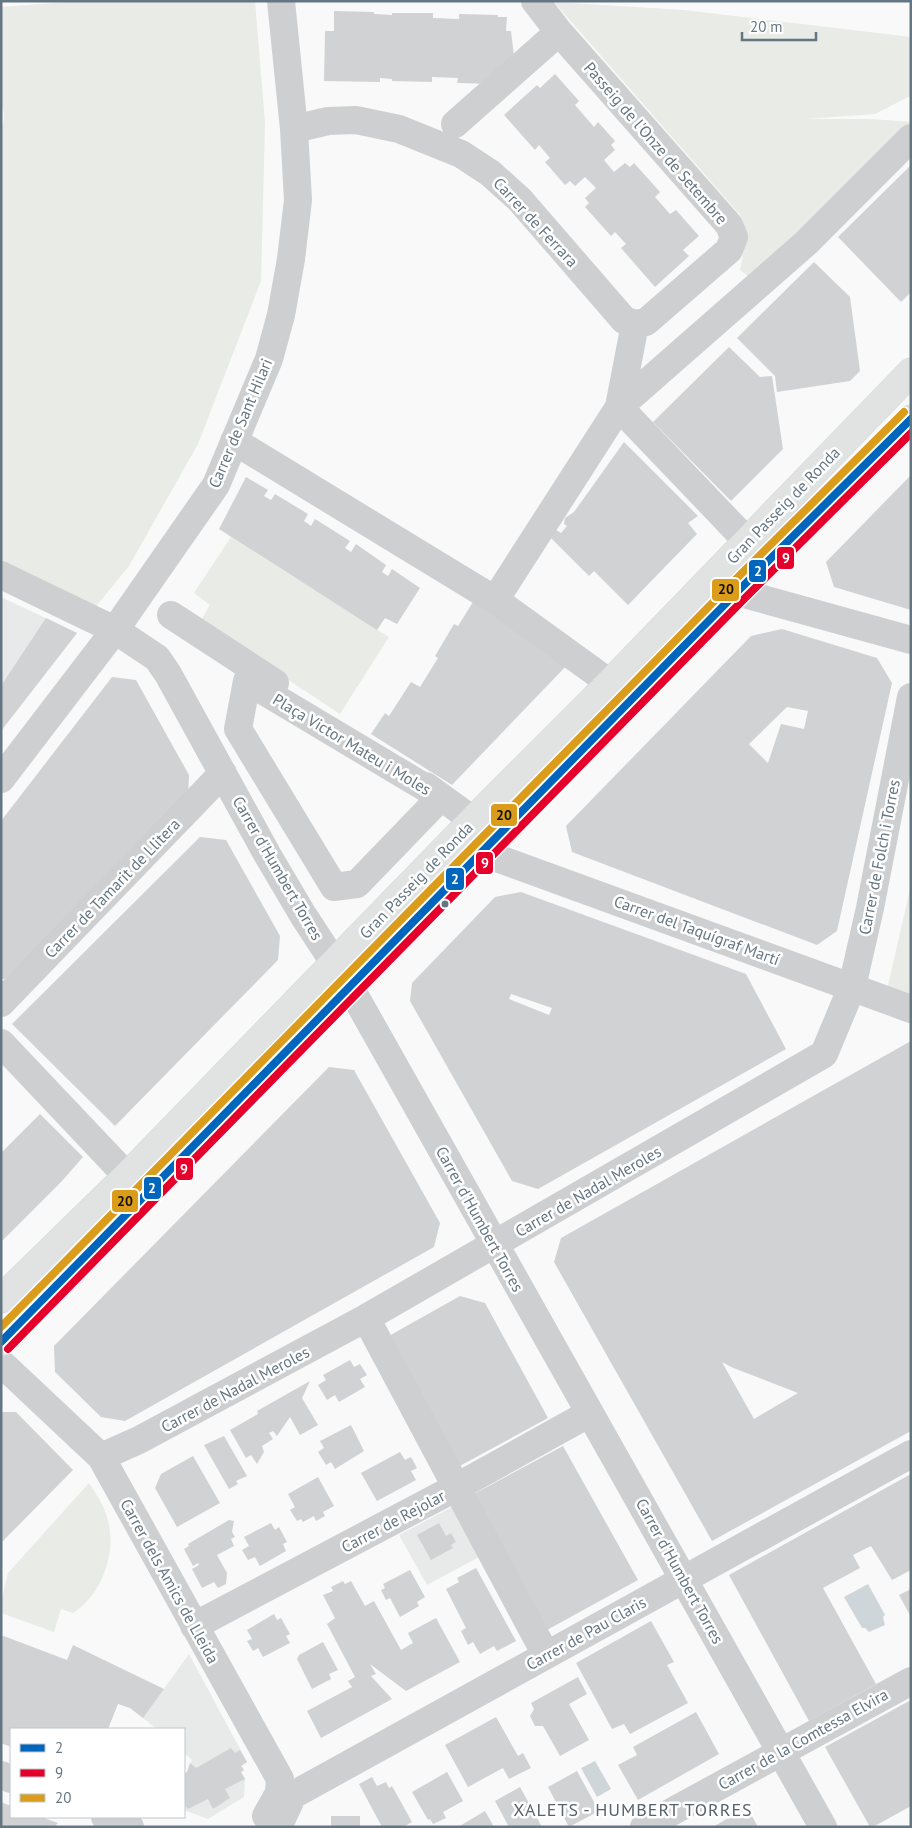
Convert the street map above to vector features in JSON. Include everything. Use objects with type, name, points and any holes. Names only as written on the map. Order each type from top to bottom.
[{"type":"main road","name":"Gran Passeig de Ronda","points":[[1,1299],[127,1176],[473,820],[610,683],[911,372]]},
{"type":"main road","name":"Gran Passeig de Ronda","points":[[1,1342],[483,853],[737,592],[911,419]]},
{"type":"street","name":"Carrer de Sant Hilari","points":[[1,779],[115,630],[216,484],[269,359],[281,315],[291,259],[298,200],[294,128],[281,1]]},
{"type":"street","name":"Passeig de l'Onze de Setembre","points":[[535,1],[559,32],[729,225],[734,238],[728,250],[641,323]]},
{"type":"street","points":[[455,124],[559,32]]},
{"type":"street","name":"Carrer de Ferrara","points":[[294,128],[328,121],[356,120],[399,129],[461,154],[506,186],[624,320],[641,323]]},
{"type":"street","points":[[495,600],[619,408],[806,243],[911,138]]},
{"type":"street","points":[[619,408],[641,323]]},
{"type":"street","points":[[619,408],[747,542]]},
{"type":"street","points":[[234,441],[495,600],[610,683]]},
{"type":"street","name":"Carrer d'Humbert Torres","points":[[1,575],[115,630],[157,658],[294,899],[350,987],[823,1827]]},
{"type":"street","points":[[737,592],[911,640]]},
{"type":"street","points":[[171,615],[367,743],[473,820]]},
{"type":"street","name":"Plaça Victor Mateu i Moles","points":[[247,681],[357,746],[441,797],[357,884],[334,887],[238,729],[247,681]]},
{"type":"street","name":"Carrer de Folch i Torres","points":[[852,987],[870,908],[911,697]]},
{"type":"street","name":"Carrer de Tamarit de Llitera","points":[[1,1003],[223,773]]},
{"type":"street","name":"Carrer del Taquígraf Martí","points":[[483,853],[911,1009]]},
{"type":"street","name":"Carrer de Nadal Meroles","points":[[102,1457],[139,1440],[366,1318],[824,1054],[852,987]]},
{"type":"street","points":[[1,1043],[127,1176]]},
{"type":"street","points":[[366,1318],[455,1488],[546,1655]]},
{"type":"street","name":"Carrer dels Amics de Lleida","points":[[1,1363],[102,1457],[280,1779],[279,1793],[260,1827]]},
{"type":"street","name":"Carrer de Rejolar","points":[[194,1626],[455,1488],[590,1413]]},
{"type":"street","name":"Carrer de Pau Claris","points":[[278,1827],[293,1795],[683,1578],[911,1454]]},
{"type":"street","name":"Carrer de la Comtessa Elvira","points":[[644,1827],[911,1681]]},
{"type":"street","points":[[108,1818],[130,1827]]},
{"type":"shaded area","points":[[80,1],[255,1],[265,123],[261,281],[198,444],[129,566],[93,610],[1,567],[1,129],[4,115],[1,102],[1,7]]},
{"type":"shaded area","points":[[554,2],[684,10],[911,37],[910,96],[875,114],[806,119],[871,119],[911,122],[911,128],[753,280],[740,270],[745,244],[741,216]]},
{"type":"shaded area","points":[[231,537],[389,637],[340,714],[200,622],[210,605],[194,593]]},
{"type":"shaded area","points":[[1,597],[77,633],[1,731]]},
{"type":"shaded area","points":[[911,885],[911,1005],[887,990]]},
{"type":"shaded area","points":[[89,1483],[105,1511],[110,1534],[108,1560],[99,1585],[92,1596],[73,1613],[61,1609],[54,1632],[1,1613],[1,1603],[8,1573]]},
{"type":"shaded area","points":[[452,1507],[479,1557],[427,1585],[399,1535]]},
{"type":"shaded area","points":[[868,1584],[885,1615],[883,1617],[885,1625],[869,1632],[862,1628],[844,1597]]},
{"type":"shaded area","points":[[189,1654],[247,1762],[241,1766],[244,1770],[241,1772],[245,1779],[244,1797],[208,1819],[185,1810],[185,1773],[192,1760],[185,1754],[185,1728],[156,1728],[143,1718]]},
{"type":"shaded area","points":[[595,1761],[611,1789],[597,1797],[581,1768]]},
{"type":"building","points":[[334,11],[374,12],[374,14],[392,15],[392,13],[433,13],[433,18],[459,19],[459,14],[507,17],[506,31],[511,31],[515,65],[496,84],[457,83],[458,78],[432,77],[432,82],[392,81],[392,79],[380,78],[380,82],[324,81],[325,31],[334,31]]},
{"type":"building","points":[[555,74],[579,101],[575,105],[594,127],[598,122],[615,141],[611,145],[615,150],[604,160],[614,172],[625,163],[630,167],[634,163],[660,192],[655,197],[670,214],[676,210],[699,236],[683,250],[689,256],[655,287],[621,248],[626,244],[615,232],[611,236],[585,207],[589,203],[585,198],[596,188],[585,177],[575,186],[570,181],[565,185],[545,162],[550,158],[539,145],[535,150],[504,115],[537,85],[540,88]]},
{"type":"building","points":[[911,165],[911,292],[901,302],[838,237]]},
{"type":"building","points":[[814,262],[850,297],[860,371],[850,381],[777,392],[775,376],[737,338]]},
{"type":"building","points":[[729,347],[760,377],[772,376],[783,449],[731,501],[653,422]]},
{"type":"building","points":[[624,442],[698,516],[688,523],[697,534],[628,605],[594,571],[589,576],[550,537],[556,530],[561,533],[567,526],[564,524],[565,518],[574,512]]},
{"type":"building","points":[[911,475],[911,610],[834,587],[826,562]]},
{"type":"building","points":[[246,477],[268,490],[264,496],[271,500],[275,494],[308,514],[304,521],[311,526],[315,519],[350,541],[345,548],[351,552],[356,544],[386,565],[382,572],[388,576],[392,569],[420,588],[397,624],[385,618],[377,630],[219,529]]},
{"type":"building","points":[[473,602],[569,663],[452,785],[371,734],[385,713],[389,716],[411,682],[420,687],[438,658],[435,656],[454,624],[458,626]]},
{"type":"building","points":[[46,618],[77,633],[1,731],[1,686]]},
{"type":"building","points":[[782,629],[877,658],[892,683],[837,931],[817,945],[572,852],[566,826],[751,636]],"holes":[[[787,707],[808,711],[804,729],[781,724],[768,763],[749,744]]]},
{"type":"building","points":[[112,677],[136,680],[189,775],[188,797],[5,979],[1,979],[1,821]]},
{"type":"building","points":[[200,837],[226,840],[280,936],[278,960],[115,1126],[12,1024]]},
{"type":"building","points":[[521,892],[746,974],[786,1049],[538,1189],[512,1181],[410,1001],[412,983],[495,897]],"holes":[[[511,994],[552,1008],[549,1015],[509,999]]]},
{"type":"building","points":[[911,1041],[911,1431],[712,1541],[554,1262],[561,1238]],"holes":[[[722,1362],[798,1393],[754,1419]]]},
{"type":"building","points":[[329,1067],[354,1070],[440,1223],[434,1247],[125,1421],[101,1417],[55,1372],[54,1346]]},
{"type":"building","points":[[40,1114],[83,1157],[62,1181],[1,1242],[1,1153]]},
{"type":"building","points":[[460,1296],[485,1303],[548,1418],[456,1468],[387,1337]]},
{"type":"building","points":[[350,1360],[354,1367],[360,1364],[367,1375],[360,1379],[365,1387],[339,1402],[335,1395],[327,1400],[318,1385],[326,1380],[323,1375]]},
{"type":"building","points":[[310,1381],[302,1398],[318,1425],[300,1435],[290,1417],[277,1436],[273,1431],[269,1433],[273,1439],[262,1446],[264,1452],[257,1464],[251,1455],[246,1458],[230,1430],[258,1414],[257,1411]]},
{"type":"building","points":[[1,1412],[16,1412],[73,1470],[1,1543]]},
{"type":"building","points":[[351,1425],[364,1451],[335,1469],[331,1462],[326,1465],[318,1452],[324,1448],[320,1441]]},
{"type":"building","points":[[224,1436],[247,1476],[236,1481],[238,1484],[229,1489],[204,1445]]},
{"type":"building","points":[[563,1446],[638,1580],[547,1630],[472,1495]]},
{"type":"building","points":[[400,1452],[405,1460],[411,1457],[417,1468],[411,1471],[416,1480],[377,1501],[361,1473]]},
{"type":"building","points":[[193,1456],[220,1503],[177,1527],[155,1488],[161,1474]]},
{"type":"building","points":[[911,1474],[911,1570],[892,1580],[871,1546],[853,1555],[860,1568],[823,1588],[876,1684],[809,1721],[729,1575]]},
{"type":"building","points":[[318,1477],[334,1506],[323,1512],[325,1516],[316,1521],[314,1516],[303,1522],[301,1519],[297,1521],[290,1510],[295,1507],[288,1494]]},
{"type":"building","points":[[229,1520],[234,1521],[232,1532],[235,1537],[231,1539],[234,1546],[217,1555],[227,1573],[226,1584],[218,1588],[214,1582],[202,1588],[192,1569],[199,1565],[198,1563],[193,1566],[184,1549],[189,1546],[188,1544]]},
{"type":"building","points":[[271,1523],[275,1530],[279,1527],[287,1542],[283,1544],[286,1551],[260,1566],[255,1557],[248,1560],[242,1550],[249,1546],[244,1537]]},
{"type":"building","points":[[439,1523],[446,1536],[451,1533],[456,1542],[451,1545],[453,1548],[431,1560],[417,1535]]},
{"type":"building","points":[[476,1568],[516,1641],[497,1651],[494,1646],[480,1654],[473,1642],[468,1645],[461,1631],[466,1628],[446,1589],[459,1582],[457,1578]]},
{"type":"building","points":[[410,1570],[425,1597],[417,1602],[419,1606],[400,1617],[390,1598],[386,1600],[381,1590],[385,1588],[383,1584]]},
{"type":"building","points":[[343,1581],[345,1584],[351,1581],[365,1606],[374,1601],[401,1650],[413,1643],[408,1633],[436,1618],[460,1662],[406,1691],[370,1664],[376,1674],[371,1676],[392,1699],[321,1738],[307,1711],[352,1687],[348,1681],[355,1677],[327,1624],[335,1618],[323,1595],[333,1591],[331,1587]]},
{"type":"building","points":[[911,1589],[911,1617],[899,1595]]},
{"type":"building","points":[[274,1614],[277,1620],[281,1618],[290,1634],[286,1636],[290,1643],[263,1657],[258,1648],[253,1651],[247,1641],[252,1639],[247,1630]]},
{"type":"building","points":[[651,1621],[674,1662],[667,1665],[688,1703],[630,1734],[624,1724],[612,1729],[576,1663]]},
{"type":"building","points":[[1,1635],[67,1660],[73,1645],[164,1689],[143,1718],[130,1708],[118,1704],[108,1728],[10,1728],[10,1747],[1,1743]]},
{"type":"building","points":[[323,1642],[338,1670],[329,1674],[331,1679],[312,1689],[297,1659],[299,1655]]},
{"type":"building","points":[[578,1677],[587,1694],[569,1704],[589,1740],[560,1756],[543,1726],[535,1726],[530,1716],[534,1709],[531,1703]]},
{"type":"building","points":[[911,1700],[911,1806],[870,1827],[825,1747]]},
{"type":"building","points":[[696,1712],[719,1754],[638,1800],[618,1765],[637,1755],[633,1747]]},
{"type":"building","points":[[496,1717],[518,1756],[523,1753],[531,1768],[509,1779],[503,1768],[468,1787],[445,1745]]},
{"type":"building","points":[[231,1748],[235,1753],[240,1750],[247,1762],[241,1766],[244,1770],[241,1772],[245,1779],[225,1789],[230,1798],[213,1809],[208,1799],[188,1809],[185,1805],[185,1773],[190,1763],[196,1768]]},
{"type":"building","points":[[577,1771],[599,1811],[569,1827],[548,1787]]},
{"type":"building","points":[[447,1772],[463,1801],[443,1812],[446,1818],[433,1824],[430,1819],[428,1820],[412,1792]]},
{"type":"building","points":[[372,1777],[377,1786],[386,1782],[389,1788],[392,1786],[412,1822],[403,1827],[382,1827],[359,1784]]},
{"type":"building","points":[[520,1787],[542,1827],[509,1827],[495,1801]]},
{"type":"building","points":[[1,1802],[10,1806],[10,1818],[44,1818],[58,1823],[54,1827],[1,1827]]},
{"type":"building","points":[[747,1807],[758,1827],[713,1827]]},
{"type":"building","points":[[485,1811],[494,1827],[458,1827]]},
{"type":"building","points":[[331,1816],[360,1816],[360,1827],[331,1827]]},
{"type":"transit line","name":"20","points":[[1,1327],[730,585],[904,412]]},
{"type":"transit line","name":"2","points":[[1,1342],[737,592],[911,419]]},
{"type":"transit line","name":"9","points":[[8,1349],[744,599],[911,433]]},
{"type":"district","name":"XALETS - HUMBERT TORRES","points":[[633,1810]]}]
